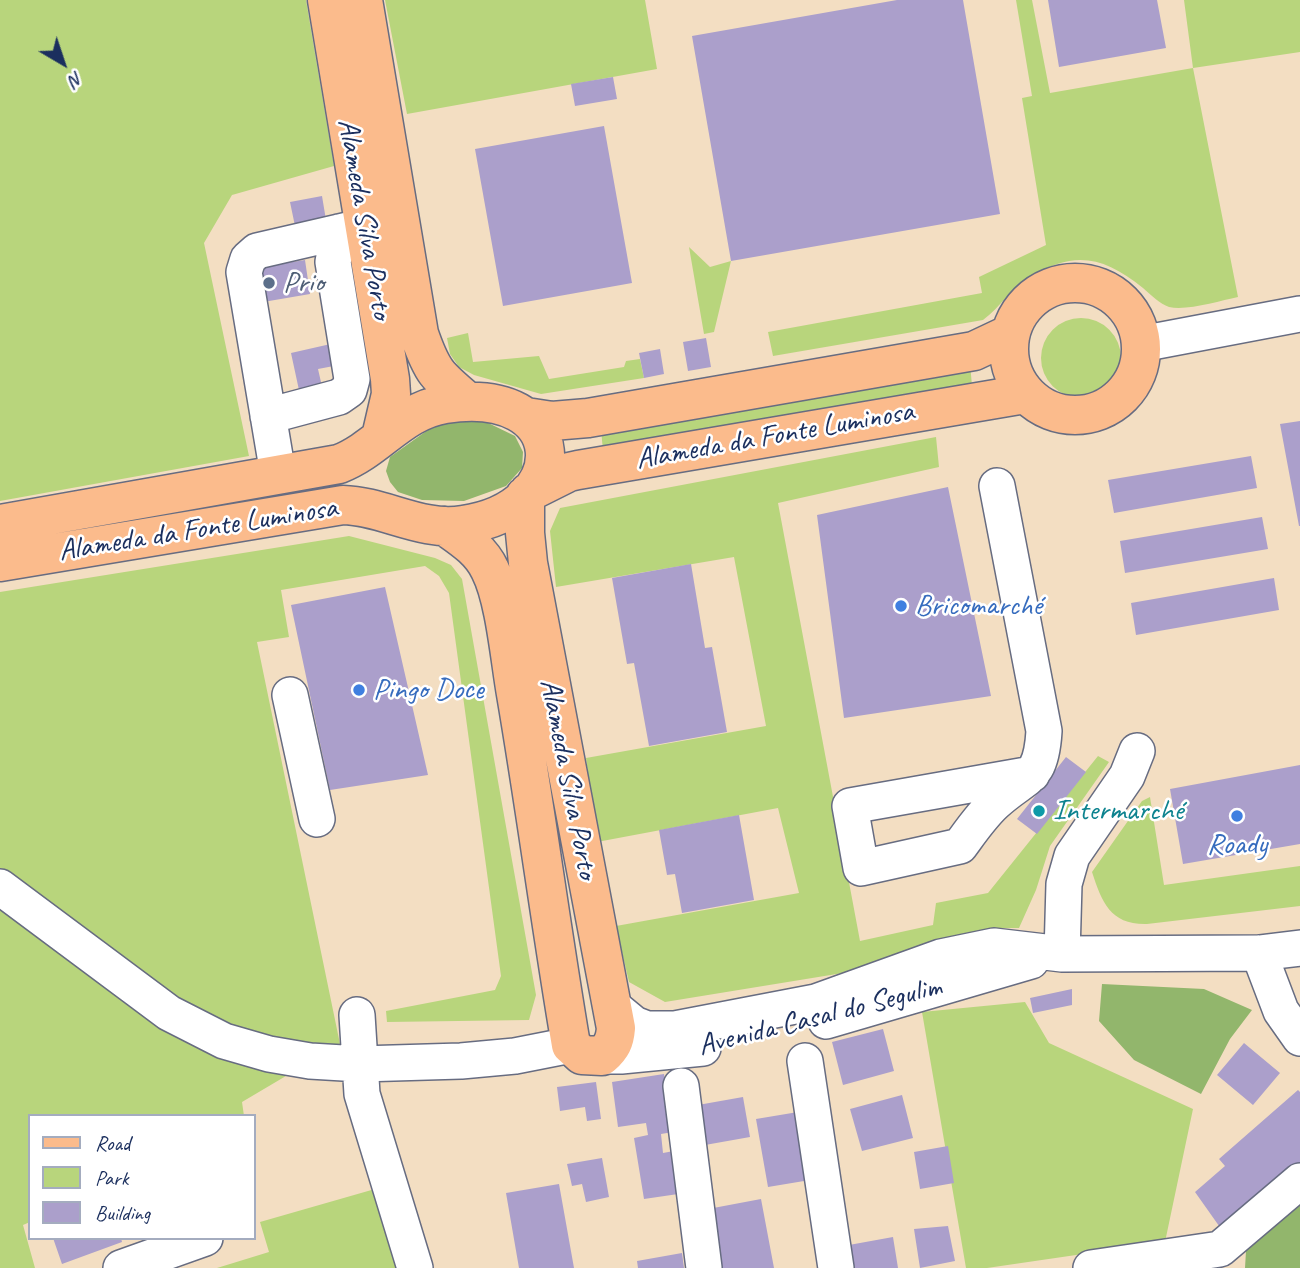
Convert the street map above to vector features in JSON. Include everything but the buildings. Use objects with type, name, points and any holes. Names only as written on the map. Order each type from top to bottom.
[{"type":"main road","name":"Alameda Silva Porto","points":[[327,0],[352,229],[390,379],[391,394],[376,442]]},
{"type":"main road","name":"Alameda Silva Porto","points":[[363,0],[419,334],[429,364],[437,375],[468,402]]},
{"type":"main road","points":[[1080,284],[1103,289],[1122,302],[1135,321],[1141,344],[1138,368],[1128,389],[1110,406],[1087,415],[1064,415],[1043,408],[1025,394],[1014,375],[1009,355],[1010,334],[1020,312],[1036,295],[1057,286],[1080,284]]},
{"type":"main road","name":"Alameda da Fonte Luminosa","points":[[0,524],[339,464],[354,458],[400,422],[419,412],[442,405],[468,402],[501,407],[526,417],[552,421],[589,418],[974,351],[1010,334]]},
{"type":"main road","name":"Alameda da Fonte Luminosa","points":[[0,562],[343,505],[357,505],[412,521],[445,526],[481,521],[569,472],[1025,394]]},
{"type":"main road","points":[[526,417],[544,439],[546,449],[544,471],[527,494]]},
{"type":"main road","name":"Alameda da Fonte Luminosa","points":[[376,442],[365,474],[368,489],[380,506],[396,516]]},
{"type":"main road","name":"Alameda Silva Porto","points":[[445,526],[478,551],[490,569],[498,595],[526,752],[555,953],[587,1051],[611,1048],[616,1028],[528,563],[527,494]]},
{"type":"main road","points":[[555,953],[568,939],[584,936],[600,953]]},
{"type":"street","points":[[268,416],[339,397],[349,390],[352,379],[333,262],[352,229]]},
{"type":"street","points":[[278,474],[244,272],[248,260],[257,251],[352,229]]},
{"type":"street","points":[[1141,344],[1300,314]]},
{"type":"street","points":[[997,486],[1044,731],[1042,756],[1032,774],[997,802],[960,846],[861,868],[850,806],[1032,774]]},
{"type":"street","points":[[290,695],[317,819]]},
{"type":"street","points":[[1062,954],[1064,884],[1072,856],[1127,776],[1137,751]]},
{"type":"street","name":"Avenida Casal do Segulim","points":[[0,887],[169,1013],[224,1041],[269,1054],[360,1065],[461,1061],[587,1051],[678,1052],[736,1043],[798,1029],[989,972],[1062,954]]},
{"type":"street","name":"Avenida Casal do Segulim","points":[[611,1005],[634,1024],[647,1029],[675,1029],[816,1002],[941,957],[995,946],[1062,954],[1259,953],[1300,948]]},
{"type":"street","points":[[1259,953],[1281,1011],[1300,1038]]},
{"type":"street","points":[[357,1015],[362,1094],[415,1268]]},
{"type":"street","points":[[805,1061],[836,1268]]},
{"type":"street","points":[[681,1086],[704,1268]]},
{"type":"street","points":[[1091,1268],[1222,1259],[1300,1181]]},
{"type":"street","points":[[121,1268],[199,1240]]},
{"type":"green space","points":[[0,0],[306,0],[334,166],[232,195],[204,243],[249,456],[0,501]]},
{"type":"green space","points":[[385,0],[645,0],[657,69],[407,114]]},
{"type":"green space","points":[[1016,0],[1032,0],[1050,93],[1193,68],[1238,297],[1194,307],[1169,307],[1115,269],[1076,260],[1047,268],[1031,276],[983,320],[773,356],[768,332],[982,293],[979,277],[1046,245],[1022,98],[1032,96]]},
{"type":"green space","points":[[1184,0],[1300,0],[1300,52],[1193,68]]},
{"type":"green space","points":[[689,247],[710,267],[731,261],[714,332],[704,334]]},
{"type":"green space","points":[[1081,318],[1096,321],[1109,330],[1118,343],[1121,358],[1118,373],[1109,386],[1096,395],[1081,398],[1066,395],[1053,386],[1044,373],[1041,358],[1044,343],[1053,330],[1066,321]]},
{"type":"green space","points":[[468,333],[473,362],[539,356],[549,379],[624,367],[626,361],[640,359],[644,378],[541,394],[474,375],[459,367],[450,354],[447,338]]},
{"type":"green space","points":[[970,363],[972,386],[603,451],[601,429]]},
{"type":"green space","points":[[482,420],[515,436],[523,452],[522,468],[506,486],[464,501],[422,500],[398,492],[390,482],[386,471],[390,457],[432,427],[445,423]]},
{"type":"green space","points":[[936,437],[939,467],[778,503],[860,941],[933,925],[936,903],[988,893],[1098,756],[1109,762],[1050,846],[1036,890],[1019,928],[997,928],[934,943],[849,972],[665,1002],[629,982],[616,926],[799,893],[778,808],[597,842],[586,758],[766,726],[734,557],[556,587],[550,531],[560,508]]},
{"type":"green space","points":[[349,536],[435,558],[451,565],[462,579],[536,995],[529,1020],[387,1022],[386,1011],[495,990],[501,976],[449,593],[439,576],[425,566],[281,590],[289,637],[257,642],[340,1044],[242,1102],[244,1114],[28,1114],[28,1223],[23,1225],[35,1268],[0,1268],[0,592]]},
{"type":"green space","points":[[1150,797],[1164,885],[1300,866],[1300,906],[1147,924],[1125,921],[1116,916],[1104,902],[1092,872],[1142,801]]},
{"type":"green space","points":[[1102,984],[1204,989],[1252,1010],[1230,1039],[1201,1094],[1134,1060],[1099,1021]]},
{"type":"green space","points":[[1025,1002],[1049,1043],[1193,1109],[1165,1242],[987,1268],[966,1268],[922,1012]]},
{"type":"green space","points":[[375,1189],[398,1268],[217,1268],[269,1252],[260,1222]]},
{"type":"green space","points":[[1300,1204],[1300,1268],[1245,1268],[1246,1251]]},
{"type":"place","name":"Prio","points":[[269,283]]},
{"type":"place","name":"Bricomarché","points":[[901,606]]},
{"type":"place","name":"Pingo Doce","points":[[359,690]]},
{"type":"place","name":"Intermarché","points":[[1039,811]]},
{"type":"place","name":"Roady","points":[[1237,816]]}]
